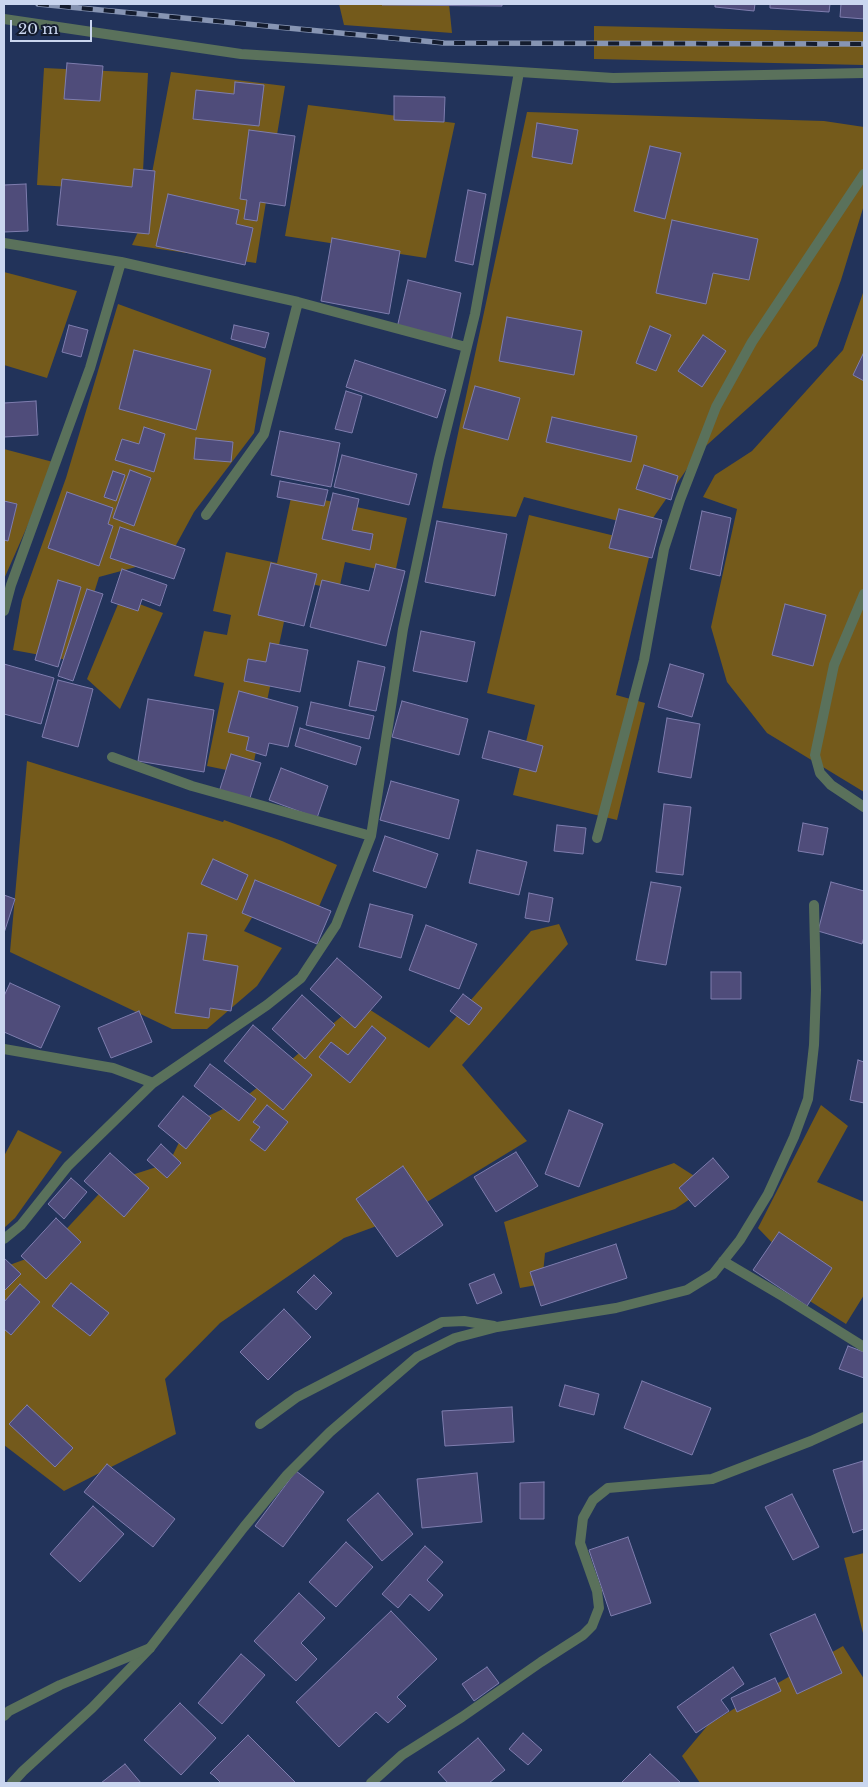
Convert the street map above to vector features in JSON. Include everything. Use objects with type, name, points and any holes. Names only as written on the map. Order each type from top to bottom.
[{"type":"street","points":[[4,19],[242,54],[613,78],[864,73]]},
{"type":"street","points":[[4,1239],[21,1225],[68,1166],[153,1083],[267,1005],[301,978],[336,925],[370,836],[403,629],[439,459],[476,304],[519,72]]},
{"type":"street","points":[[597,838],[644,660],[664,549],[680,500],[716,408],[752,342],[864,174]]},
{"type":"street","points":[[4,243],[121,262],[298,302],[466,347]]},
{"type":"street","points":[[4,611],[90,368],[121,262]]},
{"type":"street","points":[[206,515],[264,434],[298,302]]},
{"type":"street","points":[[864,594],[834,665],[815,755],[820,774],[864,807]]},
{"type":"street","points":[[112,757],[192,786],[370,836]]},
{"type":"street","points":[[12,1783],[92,1708],[150,1648],[281,1482],[330,1432],[417,1357],[455,1338],[498,1327],[616,1308],[687,1290],[713,1274],[740,1240],[768,1194],[794,1138],[808,1099],[814,1045],[814,905]]},
{"type":"street","points":[[4,1048],[112,1068],[153,1083]]},
{"type":"street","points":[[723,1261],[864,1347]]},
{"type":"street","points":[[260,1424],[297,1397],[442,1322],[464,1321],[498,1327]]},
{"type":"street","points":[[371,1783],[402,1755],[584,1635],[592,1626],[599,1608],[597,1591],[580,1543],[583,1518],[593,1500],[608,1488],[712,1479],[811,1441],[864,1417]]},
{"type":"street","points":[[4,1716],[9,1711],[60,1685],[150,1648]]},
{"type":"shaded area","points":[[339,4],[449,4],[452,33],[344,25]]},
{"type":"shaded area","points":[[594,26],[864,32],[864,65],[594,59]]},
{"type":"shaded area","points":[[44,68],[148,73],[142,191],[37,185]]},
{"type":"shaded area","points":[[171,72],[285,86],[256,263],[132,245],[143,221]]},
{"type":"shaded area","points":[[308,105],[455,123],[426,258],[285,236]]},
{"type":"shaded area","points":[[527,112],[824,121],[864,127],[864,205],[841,280],[817,346],[698,453],[646,528],[524,497],[516,517],[442,508]]},
{"type":"shaded area","points":[[4,272],[77,291],[47,378],[4,365]]},
{"type":"shaded area","points":[[864,290],[864,792],[767,733],[727,682],[711,627],[737,509],[703,497],[715,475],[752,451],[843,350]]},
{"type":"shaded area","points":[[118,304],[266,358],[254,433],[194,512],[169,558],[99,577],[73,661],[13,650],[22,600],[66,478]]},
{"type":"shaded area","points":[[4,449],[53,462],[4,579]]},
{"type":"shaded area","points":[[292,493],[407,518],[395,573],[345,562],[339,590],[293,580],[251,775],[207,766],[224,683],[194,676],[204,631],[227,635],[231,615],[213,611],[226,552],[277,563]]},
{"type":"shaded area","points":[[529,515],[652,545],[616,695],[645,703],[617,820],[513,795],[535,705],[487,693]]},
{"type":"shaded area","points":[[121,597],[163,613],[120,709],[87,679]]},
{"type":"shaded area","points":[[27,761],[223,822],[224,820],[282,841],[337,865],[314,918],[266,894],[244,931],[282,948],[257,986],[207,1029],[172,1029],[10,952]]},
{"type":"shaded area","points":[[559,924],[568,944],[462,1065],[527,1141],[404,1216],[344,1238],[220,1323],[165,1379],[176,1434],[64,1491],[4,1445],[4,1267],[45,1252],[110,1182],[169,1163],[187,1126],[240,1101],[276,1073],[358,1002],[429,1048],[531,931]]},
{"type":"shaded area","points":[[821,1105],[848,1126],[817,1182],[864,1202],[864,1295],[846,1324],[764,1272],[780,1251],[758,1228]]},
{"type":"shaded area","points":[[18,1130],[62,1152],[15,1218],[4,1228],[4,1156]]},
{"type":"shaded area","points":[[674,1163],[699,1179],[699,1193],[675,1209],[545,1253],[542,1284],[520,1288],[504,1222]]},
{"type":"shaded area","points":[[864,1553],[864,1637],[844,1558]]},
{"type":"shaded area","points":[[843,1646],[864,1679],[864,1783],[700,1783],[682,1756],[708,1725]]},
{"type":"building","points":[[502,4],[502,6],[382,5]]},
{"type":"building","points":[[715,4],[755,4],[754,11],[715,7]]},
{"type":"building","points":[[770,4],[830,4],[829,12],[770,8]]},
{"type":"building","points":[[841,4],[864,4],[864,19],[840,17]]},
{"type":"building","points":[[67,63],[103,66],[100,101],[64,99]]},
{"type":"building","points":[[235,82],[264,85],[259,126],[193,119],[196,90],[234,94]]},
{"type":"building","points":[[394,96],[445,97],[444,122],[394,120]]},
{"type":"building","points":[[537,123],[578,130],[572,164],[532,157]]},
{"type":"building","points":[[249,130],[295,136],[285,206],[260,202],[257,221],[244,219],[247,200],[240,199]]},
{"type":"building","points":[[650,146],[681,153],[665,219],[634,211]]},
{"type":"building","points":[[134,169],[155,171],[149,234],[57,225],[62,179],[132,187]]},
{"type":"building","points":[[26,184],[28,231],[4,232],[4,185]]},
{"type":"building","points":[[468,190],[486,194],[473,265],[455,261]]},
{"type":"building","points":[[168,194],[239,210],[236,224],[253,228],[245,265],[156,246]]},
{"type":"building","points":[[672,220],[758,239],[749,280],[713,273],[706,304],[656,293]]},
{"type":"building","points":[[332,238],[400,251],[389,314],[321,301]]},
{"type":"building","points":[[408,280],[461,293],[451,341],[397,328]]},
{"type":"building","points":[[507,317],[582,331],[574,375],[499,361]]},
{"type":"building","points":[[69,325],[88,330],[81,357],[62,352]]},
{"type":"building","points":[[234,325],[269,333],[265,348],[231,339]]},
{"type":"building","points":[[650,326],[671,335],[656,371],[636,363]]},
{"type":"building","points":[[703,335],[726,351],[702,387],[678,371]]},
{"type":"building","points":[[134,350],[211,370],[196,430],[119,409]]},
{"type":"building","points":[[864,352],[864,381],[853,375]]},
{"type":"building","points":[[355,360],[446,390],[437,418],[346,387]]},
{"type":"building","points":[[475,386],[520,398],[508,440],[463,428]]},
{"type":"building","points":[[346,391],[362,396],[352,433],[335,429]]},
{"type":"building","points":[[36,401],[38,435],[4,437],[4,403]]},
{"type":"building","points":[[552,417],[637,436],[631,462],[546,442]]},
{"type":"building","points":[[144,427],[165,434],[154,472],[115,460],[122,439],[139,444]]},
{"type":"building","points":[[280,431],[340,443],[331,487],[271,475]]},
{"type":"building","points":[[196,438],[233,442],[231,462],[194,459]]},
{"type":"building","points":[[342,455],[417,474],[409,505],[334,487]]},
{"type":"building","points":[[644,465],[678,476],[671,500],[636,489]]},
{"type":"building","points":[[130,470],[151,478],[134,526],[113,518]]},
{"type":"building","points":[[113,471],[125,475],[116,501],[104,497]]},
{"type":"building","points":[[280,481],[328,490],[324,506],[277,497]]},
{"type":"building","points":[[67,492],[113,508],[108,524],[113,526],[99,566],[48,548]]},
{"type":"building","points":[[333,493],[359,499],[352,530],[373,534],[370,550],[322,539]]},
{"type":"building","points":[[4,501],[17,504],[8,541],[4,540]]},
{"type":"building","points":[[619,509],[662,520],[652,558],[609,548]]},
{"type":"building","points":[[702,511],[731,518],[720,576],[690,569]]},
{"type":"building","points":[[437,521],[507,534],[495,596],[425,582]]},
{"type":"building","points":[[120,527],[185,549],[174,579],[110,558]]},
{"type":"building","points":[[271,563],[317,574],[304,626],[258,615]]},
{"type":"building","points":[[376,564],[405,571],[386,646],[310,627],[322,580],[369,591]]},
{"type":"building","points":[[122,569],[167,585],[160,606],[142,599],[138,611],[111,602]]},
{"type":"building","points":[[58,580],[81,587],[58,667],[35,660]]},
{"type":"building","points":[[87,589],[103,594],[73,681],[58,676]]},
{"type":"building","points":[[785,604],[826,615],[813,666],[772,655]]},
{"type":"building","points":[[421,631],[475,642],[467,682],[413,671]]},
{"type":"building","points":[[270,643],[308,650],[300,692],[244,681],[248,659],[266,662]]},
{"type":"building","points":[[358,661],[385,667],[376,711],[349,706]]},
{"type":"building","points":[[4,664],[54,678],[41,724],[4,714]]},
{"type":"building","points":[[670,664],[704,674],[692,717],[658,707]]},
{"type":"building","points":[[58,680],[93,689],[78,747],[42,737]]},
{"type":"building","points":[[239,691],[298,707],[288,747],[269,743],[266,756],[246,750],[249,737],[228,732]]},
{"type":"building","points":[[148,699],[214,710],[204,772],[138,761]]},
{"type":"building","points":[[402,701],[468,719],[459,755],[392,737]]},
{"type":"building","points":[[311,702],[374,716],[369,739],[306,725]]},
{"type":"building","points":[[667,718],[700,724],[691,778],[658,772]]},
{"type":"building","points":[[300,728],[361,747],[356,765],[295,746]]},
{"type":"building","points":[[489,731],[543,746],[536,772],[482,758]]},
{"type":"building","points":[[231,754],[261,763],[249,801],[219,792]]},
{"type":"building","points":[[281,768],[328,786],[317,818],[269,800]]},
{"type":"building","points":[[391,781],[459,800],[449,839],[380,820]]},
{"type":"building","points":[[664,804],[691,807],[683,875],[656,872]]},
{"type":"building","points":[[803,823],[828,828],[823,855],[798,851]]},
{"type":"building","points":[[557,825],[586,828],[583,854],[554,851]]},
{"type":"building","points":[[385,836],[438,854],[426,888],[373,871]]},
{"type":"building","points":[[477,850],[527,862],[519,895],[469,883]]},
{"type":"building","points":[[213,859],[248,875],[237,900],[201,884]]},
{"type":"building","points":[[255,880],[331,911],[317,944],[242,913]]},
{"type":"building","points":[[651,882],[681,887],[666,965],[636,960]]},
{"type":"building","points":[[831,882],[864,891],[864,937],[862,944],[818,931]]},
{"type":"building","points":[[529,893],[553,898],[549,922],[525,918]]},
{"type":"building","points":[[4,895],[15,899],[4,933]]},
{"type":"building","points":[[370,904],[413,915],[401,958],[359,947]]},
{"type":"building","points":[[426,925],[477,944],[459,989],[409,970]]},
{"type":"building","points":[[188,933],[207,935],[203,960],[238,966],[231,1011],[210,1008],[209,1018],[175,1013]]},
{"type":"building","points":[[337,958],[382,997],[355,1028],[310,989]]},
{"type":"building","points":[[711,972],[741,972],[741,999],[711,999]]},
{"type":"building","points":[[10,983],[60,1006],[41,1048],[4,1032],[4,996]]},
{"type":"building","points":[[463,994],[482,1008],[469,1025],[450,1011]]},
{"type":"building","points":[[302,995],[335,1025],[305,1059],[272,1029]]},
{"type":"building","points":[[139,1011],[152,1042],[111,1058],[98,1028]]},
{"type":"building","points":[[253,1025],[312,1075],[283,1110],[224,1061]]},
{"type":"building","points":[[372,1026],[386,1038],[350,1083],[319,1057],[331,1042],[348,1055]]},
{"type":"building","points":[[858,1060],[864,1062],[864,1103],[850,1100]]},
{"type":"building","points":[[210,1064],[256,1099],[239,1121],[194,1086]]},
{"type":"building","points":[[183,1096],[211,1118],[186,1149],[158,1126]]},
{"type":"building","points":[[267,1105],[288,1122],[265,1151],[250,1140],[260,1127],[253,1122]]},
{"type":"building","points":[[569,1110],[603,1124],[579,1187],[545,1174]]},
{"type":"building","points":[[161,1144],[181,1163],[167,1178],[147,1160]]},
{"type":"building","points":[[516,1152],[538,1186],[496,1212],[474,1177]]},
{"type":"building","points":[[110,1153],[149,1188],[124,1217],[84,1181]]},
{"type":"building","points":[[713,1158],[729,1177],[695,1207],[679,1188]]},
{"type":"building","points":[[403,1166],[443,1225],[397,1257],[356,1199]]},
{"type":"building","points":[[71,1178],[87,1192],[64,1219],[48,1204]]},
{"type":"building","points":[[56,1218],[81,1242],[46,1279],[21,1256]]},
{"type":"building","points":[[779,1232],[832,1268],[807,1306],[753,1270]]},
{"type":"building","points":[[616,1244],[627,1278],[541,1306],[530,1272]]},
{"type":"building","points":[[4,1258],[21,1274],[4,1291]]},
{"type":"building","points":[[494,1274],[502,1293],[477,1304],[469,1284]]},
{"type":"building","points":[[314,1275],[332,1293],[316,1310],[297,1292]]},
{"type":"building","points":[[71,1283],[109,1313],[90,1336],[52,1306]]},
{"type":"building","points":[[20,1284],[40,1302],[11,1335],[4,1329],[4,1302]]},
{"type":"building","points":[[284,1309],[311,1337],[268,1380],[240,1352]]},
{"type":"building","points":[[848,1346],[864,1352],[864,1378],[839,1369]]},
{"type":"building","points":[[642,1381],[711,1408],[692,1455],[624,1428]]},
{"type":"building","points":[[565,1385],[599,1394],[594,1415],[559,1406]]},
{"type":"building","points":[[27,1405],[73,1448],[55,1467],[9,1424]]},
{"type":"building","points":[[512,1407],[514,1442],[445,1446],[442,1411]]},
{"type":"building","points":[[863,1461],[864,1529],[853,1533],[833,1470]]},
{"type":"building","points":[[107,1464],[175,1519],[153,1547],[84,1492]]},
{"type":"building","points":[[296,1471],[324,1492],[283,1547],[255,1526]]},
{"type":"building","points":[[477,1473],[482,1522],[422,1528],[417,1479]]},
{"type":"building","points":[[544,1482],[544,1519],[520,1519],[520,1483]]},
{"type":"building","points":[[378,1493],[413,1534],[382,1561],[347,1520]]},
{"type":"building","points":[[792,1494],[819,1547],[793,1560],[765,1507]]},
{"type":"building","points":[[93,1506],[124,1534],[80,1582],[50,1554]]},
{"type":"building","points":[[628,1537],[651,1603],[611,1616],[589,1550]]},
{"type":"building","points":[[346,1542],[373,1567],[336,1607],[309,1582]]},
{"type":"building","points":[[425,1546],[443,1562],[427,1580],[443,1595],[429,1611],[410,1594],[398,1608],[382,1594]]},
{"type":"building","points":[[299,1593],[325,1618],[301,1643],[317,1659],[296,1681],[254,1641]]},
{"type":"building","points":[[391,1611],[437,1659],[397,1697],[406,1706],[388,1723],[376,1712],[339,1747],[296,1702]]},
{"type":"building","points":[[815,1614],[842,1673],[797,1694],[770,1634]]},
{"type":"building","points":[[241,1654],[265,1675],[222,1724],[198,1703]]},
{"type":"building","points":[[487,1667],[499,1683],[474,1701],[462,1684]]},
{"type":"building","points":[[733,1667],[744,1684],[721,1700],[729,1711],[696,1733],[677,1707]]},
{"type":"building","points":[[775,1678],[781,1691],[737,1712],[731,1698]]},
{"type":"building","points":[[180,1703],[216,1738],[181,1775],[144,1740]]},
{"type":"building","points":[[523,1733],[542,1750],[528,1765],[509,1749]]},
{"type":"building","points":[[248,1735],[296,1783],[221,1783],[210,1773]]},
{"type":"building","points":[[478,1738],[505,1770],[489,1783],[448,1783],[438,1772]]},
{"type":"building","points":[[650,1754],[681,1783],[621,1783]]},
{"type":"building","points":[[125,1764],[141,1783],[101,1783]]},
{"type":"railway","points":[[38,4],[444,43],[864,44]]}]
